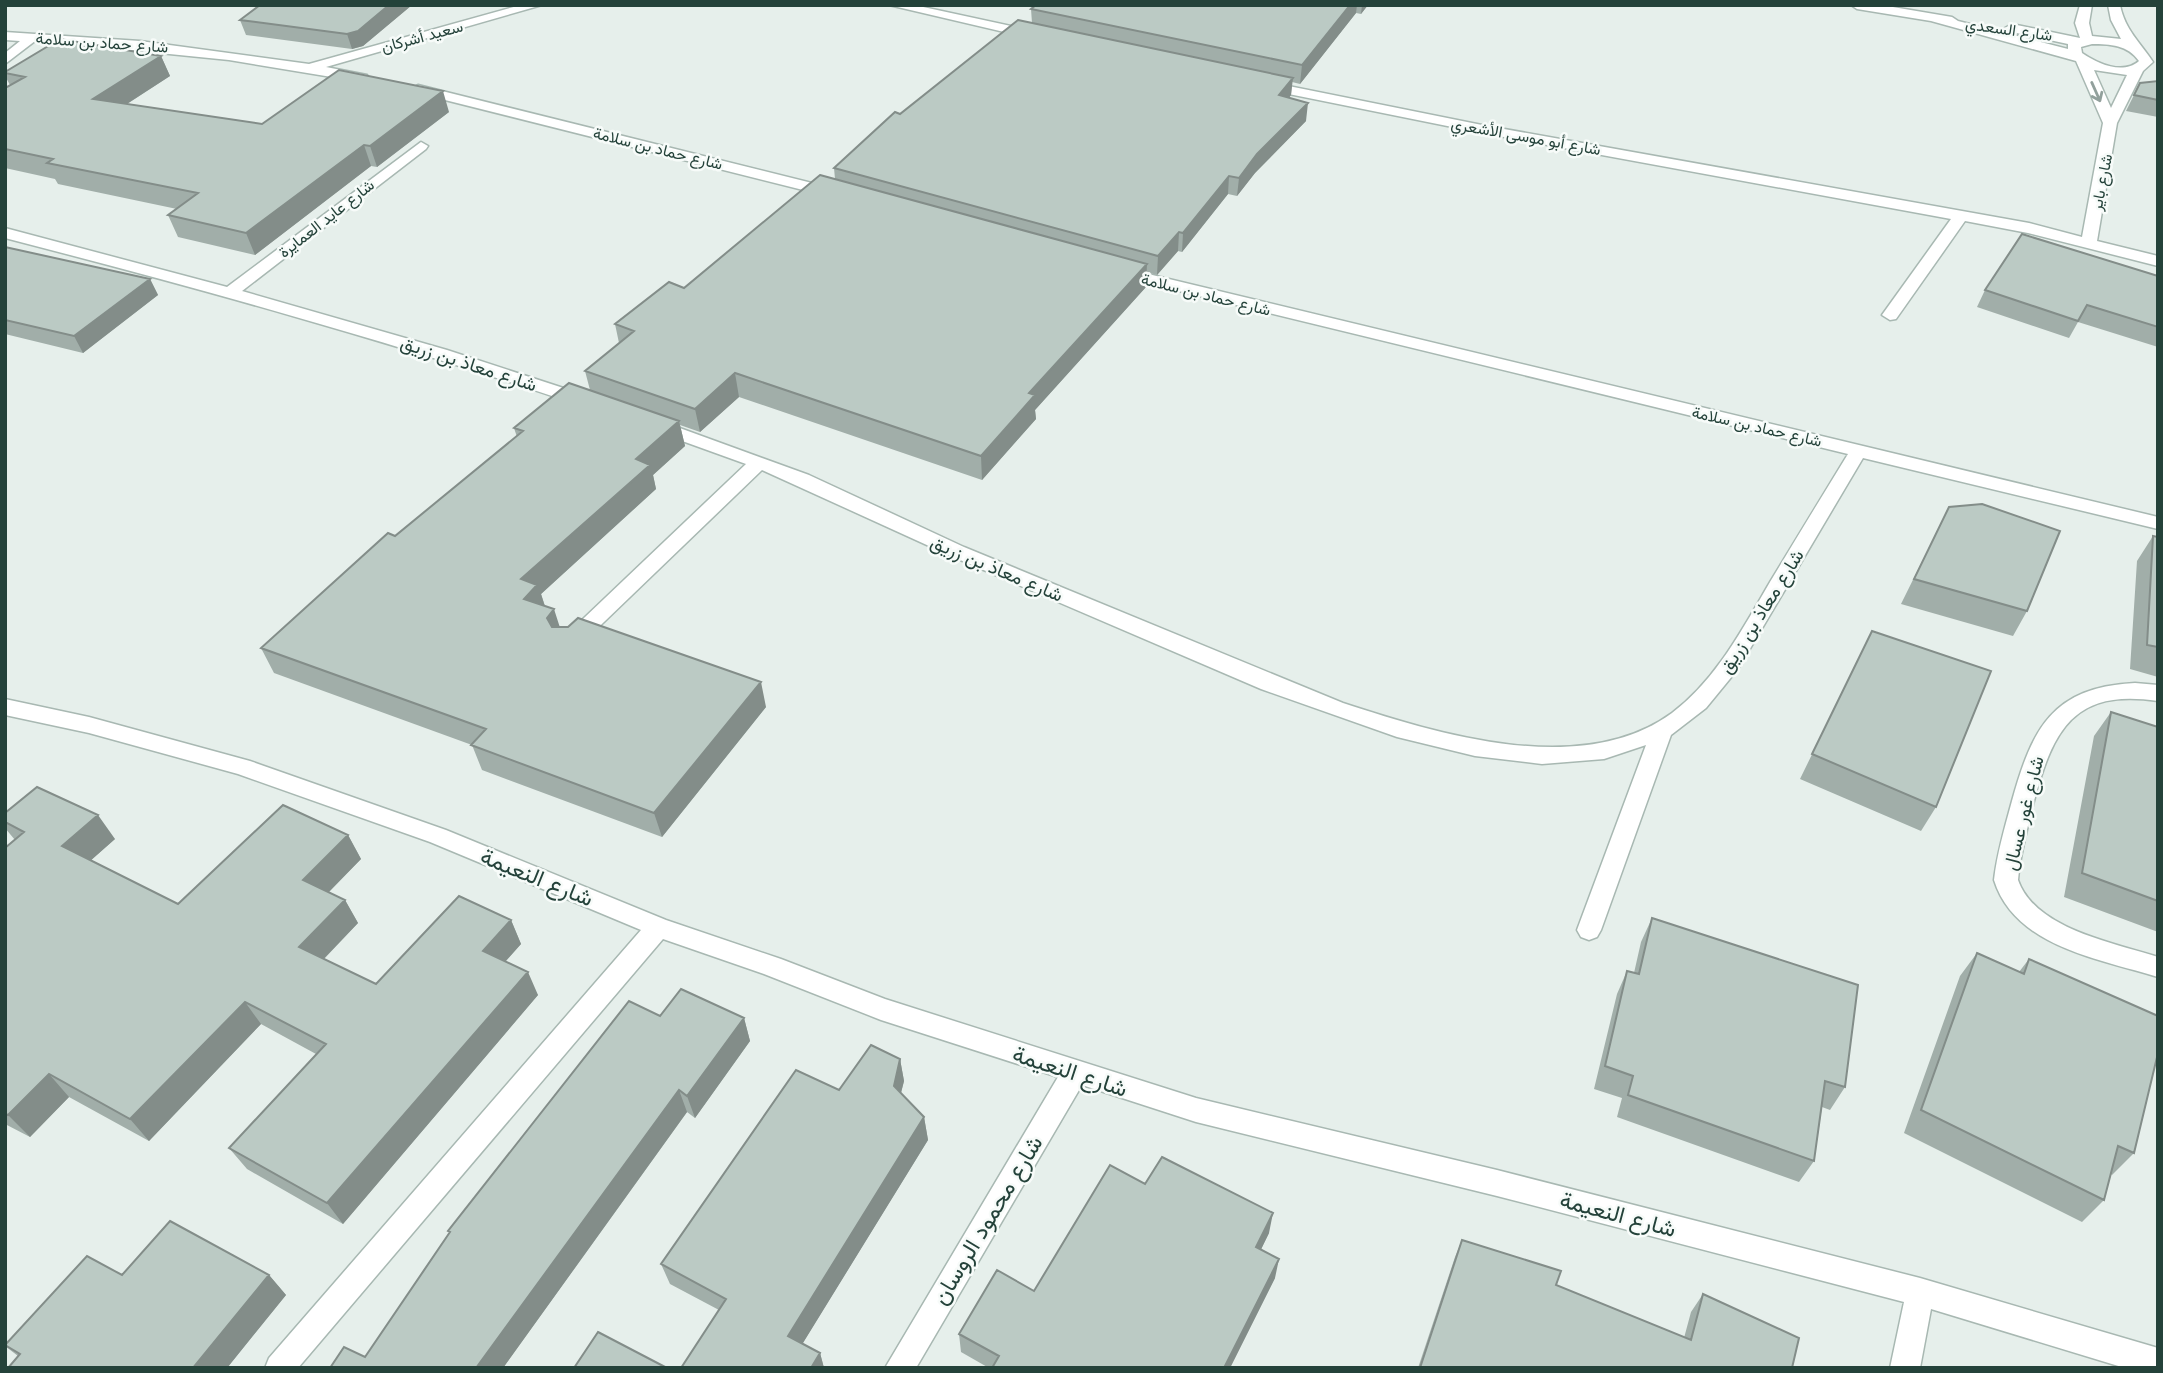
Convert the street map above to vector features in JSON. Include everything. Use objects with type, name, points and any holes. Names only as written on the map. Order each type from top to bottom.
[{"type":"street","name":"سعيد أشركان","points":[[308,67],[536,5]]},
{"type":"street","points":[[895,5],[1051,38]]},
{"type":"street","name":"شارع السعدي","points":[[1857,5],[2081,49]]},
{"type":"street","points":[[2086,5],[2081,49],[2110,122]]},
{"type":"street","points":[[2114,5],[2117,20],[2133,48]]},
{"type":"street","name":"شارع حماد بن سلامة","points":[[5,36],[134,43],[308,67],[373,80]]},
{"type":"street","points":[[5,60],[32,37]]},
{"type":"street","points":[[2115,42],[2133,48],[2145,57],[2147,65],[2109,70],[2081,49],[2115,42]]},
{"type":"street","name":"شارع باير","points":[[2089,242],[2110,122],[2147,65]]},
{"type":"street","name":"شارع أبو موسى الأشعري","points":[[1251,82],[1482,129],[1961,216],[2089,242],[2158,261]]},
{"type":"street","name":"شارع حماد بن سلامة","points":[[399,85],[481,103],[855,198]]},
{"type":"street","name":"شارع عايد العمايرة","points":[[232,291],[421,146]]},
{"type":"street","points":[[1890,315],[1961,216]]},
{"type":"street","name":"شارع معاذ بن زريق","points":[[5,233],[232,291],[477,363],[605,408]]},
{"type":"street","name":"شارع حماد بن سلامة","points":[[1108,269],[1169,286],[2158,523]]},
{"type":"street","name":"شارع معاذ بن زريق","points":[[631,417],[805,480],[889,522],[1318,704],[1400,730],[1493,750],[1543,755],[1570,755],[1630,746],[1662,731],[1706,695],[1735,659],[1859,450]]},
{"type":"street","points":[[568,645],[759,462]]},
{"type":"street","name":"شارع غور عسال","points":[[2158,693],[2113,693],[2088,698],[2064,712],[2040,747],[2009,859],[2006,882],[2020,905],[2036,922],[2068,937],[2158,967]]},
{"type":"street","name":"شارع النعيمة","points":[[5,707],[89,724],[242,767],[438,836],[658,927],[772,966],[881,1009],[1196,1110],[1497,1183],[1920,1293],[2158,1363]]},
{"type":"street","points":[[1589,930],[1662,731]]},
{"type":"street","points":[[279,1368],[658,927]]},
{"type":"street","name":"شارع محمود الروسان","points":[[899,1368],[1075,1073]]},
{"type":"street","points":[[1905,1368],[1920,1293]]},
{"type":"building","points":[[260,5],[389,5],[358,31],[347,34],[240,20]]},
{"type":"building","points":[[1036,5],[1350,5],[1302,65],[1031,9]]},
{"type":"building","points":[[1018,20],[1293,78],[1279,95],[1308,103],[1257,154],[1239,178],[1229,176],[1183,233],[1179,232],[1158,256],[834,168],[895,112],[900,114]]},
{"type":"building","points":[[60,39],[161,56],[93,99],[262,124],[339,70],[443,91],[370,146],[364,145],[246,233],[168,215],[198,193],[47,163],[53,159],[5,149],[5,88],[25,77],[5,72]]},
{"type":"building","points":[[2158,81],[2158,100],[2134,95],[2140,83]]},
{"type":"building","points":[[820,175],[1147,264],[1029,393],[1035,395],[981,456],[735,373],[695,409],[585,371],[634,331],[615,324],[669,282],[684,288]]},
{"type":"building","points":[[2022,234],[2158,276],[2158,327],[2087,305],[2078,321],[1985,290]]},
{"type":"building","points":[[5,247],[150,279],[74,336],[5,320]]},
{"type":"building","points":[[569,383],[679,421],[636,459],[650,465],[521,579],[537,585],[524,599],[554,609],[547,618],[552,627],[568,627],[578,618],[761,682],[654,813],[471,745],[486,729],[261,648],[388,533],[395,536],[523,431],[514,428]]},
{"type":"building","points":[[1982,504],[2060,531],[2027,611],[1914,579],[1949,507]]},
{"type":"building","points":[[2153,536],[2158,537],[2158,647],[2147,645]]},
{"type":"building","points":[[1872,631],[1991,671],[1936,807],[1812,754]]},
{"type":"building","points":[[2111,712],[2158,727],[2158,901],[2082,873]]},
{"type":"building","points":[[37,787],[98,815],[62,846],[178,904],[283,805],[348,835],[303,880],[345,900],[299,947],[376,984],[459,896],[511,920],[483,951],[528,972],[327,1203],[229,1148],[326,1044],[245,1002],[130,1119],[49,1074],[8,1115],[5,1114],[5,848],[24,832],[5,822],[5,813]]},
{"type":"building","points":[[1652,918],[1858,985],[1845,1087],[1825,1081],[1814,1161],[1628,1095],[1633,1076],[1605,1066],[1627,971],[1639,974]]},
{"type":"building","points":[[1977,953],[2024,974],[2029,959],[2158,1016],[2158,1053],[2134,1153],[2118,1146],[2104,1200],[1921,1110]]},
{"type":"building","points":[[681,989],[744,1018],[687,1096],[679,1090],[476,1368],[330,1368],[344,1347],[365,1357],[450,1232],[448,1231],[629,1001],[660,1016]]},
{"type":"building","points":[[871,1045],[900,1059],[894,1086],[924,1117],[788,1336],[820,1353],[811,1368],[681,1368],[726,1299],[661,1264],[796,1070],[839,1090]]},
{"type":"building","points":[[1162,1157],[1273,1213],[1256,1247],[1279,1259],[1224,1368],[992,1368],[999,1356],[959,1334],[997,1270],[1034,1291],[1110,1165],[1145,1184]]},
{"type":"building","points":[[170,1221],[269,1275],[193,1368],[8,1368],[20,1354],[5,1345],[87,1256],[122,1275]]},
{"type":"building","points":[[1462,1240],[1561,1271],[1556,1285],[1691,1340],[1703,1294],[1799,1338],[1792,1368],[1420,1368]]},
{"type":"building","points":[[598,1332],[667,1368],[574,1368]]}]
